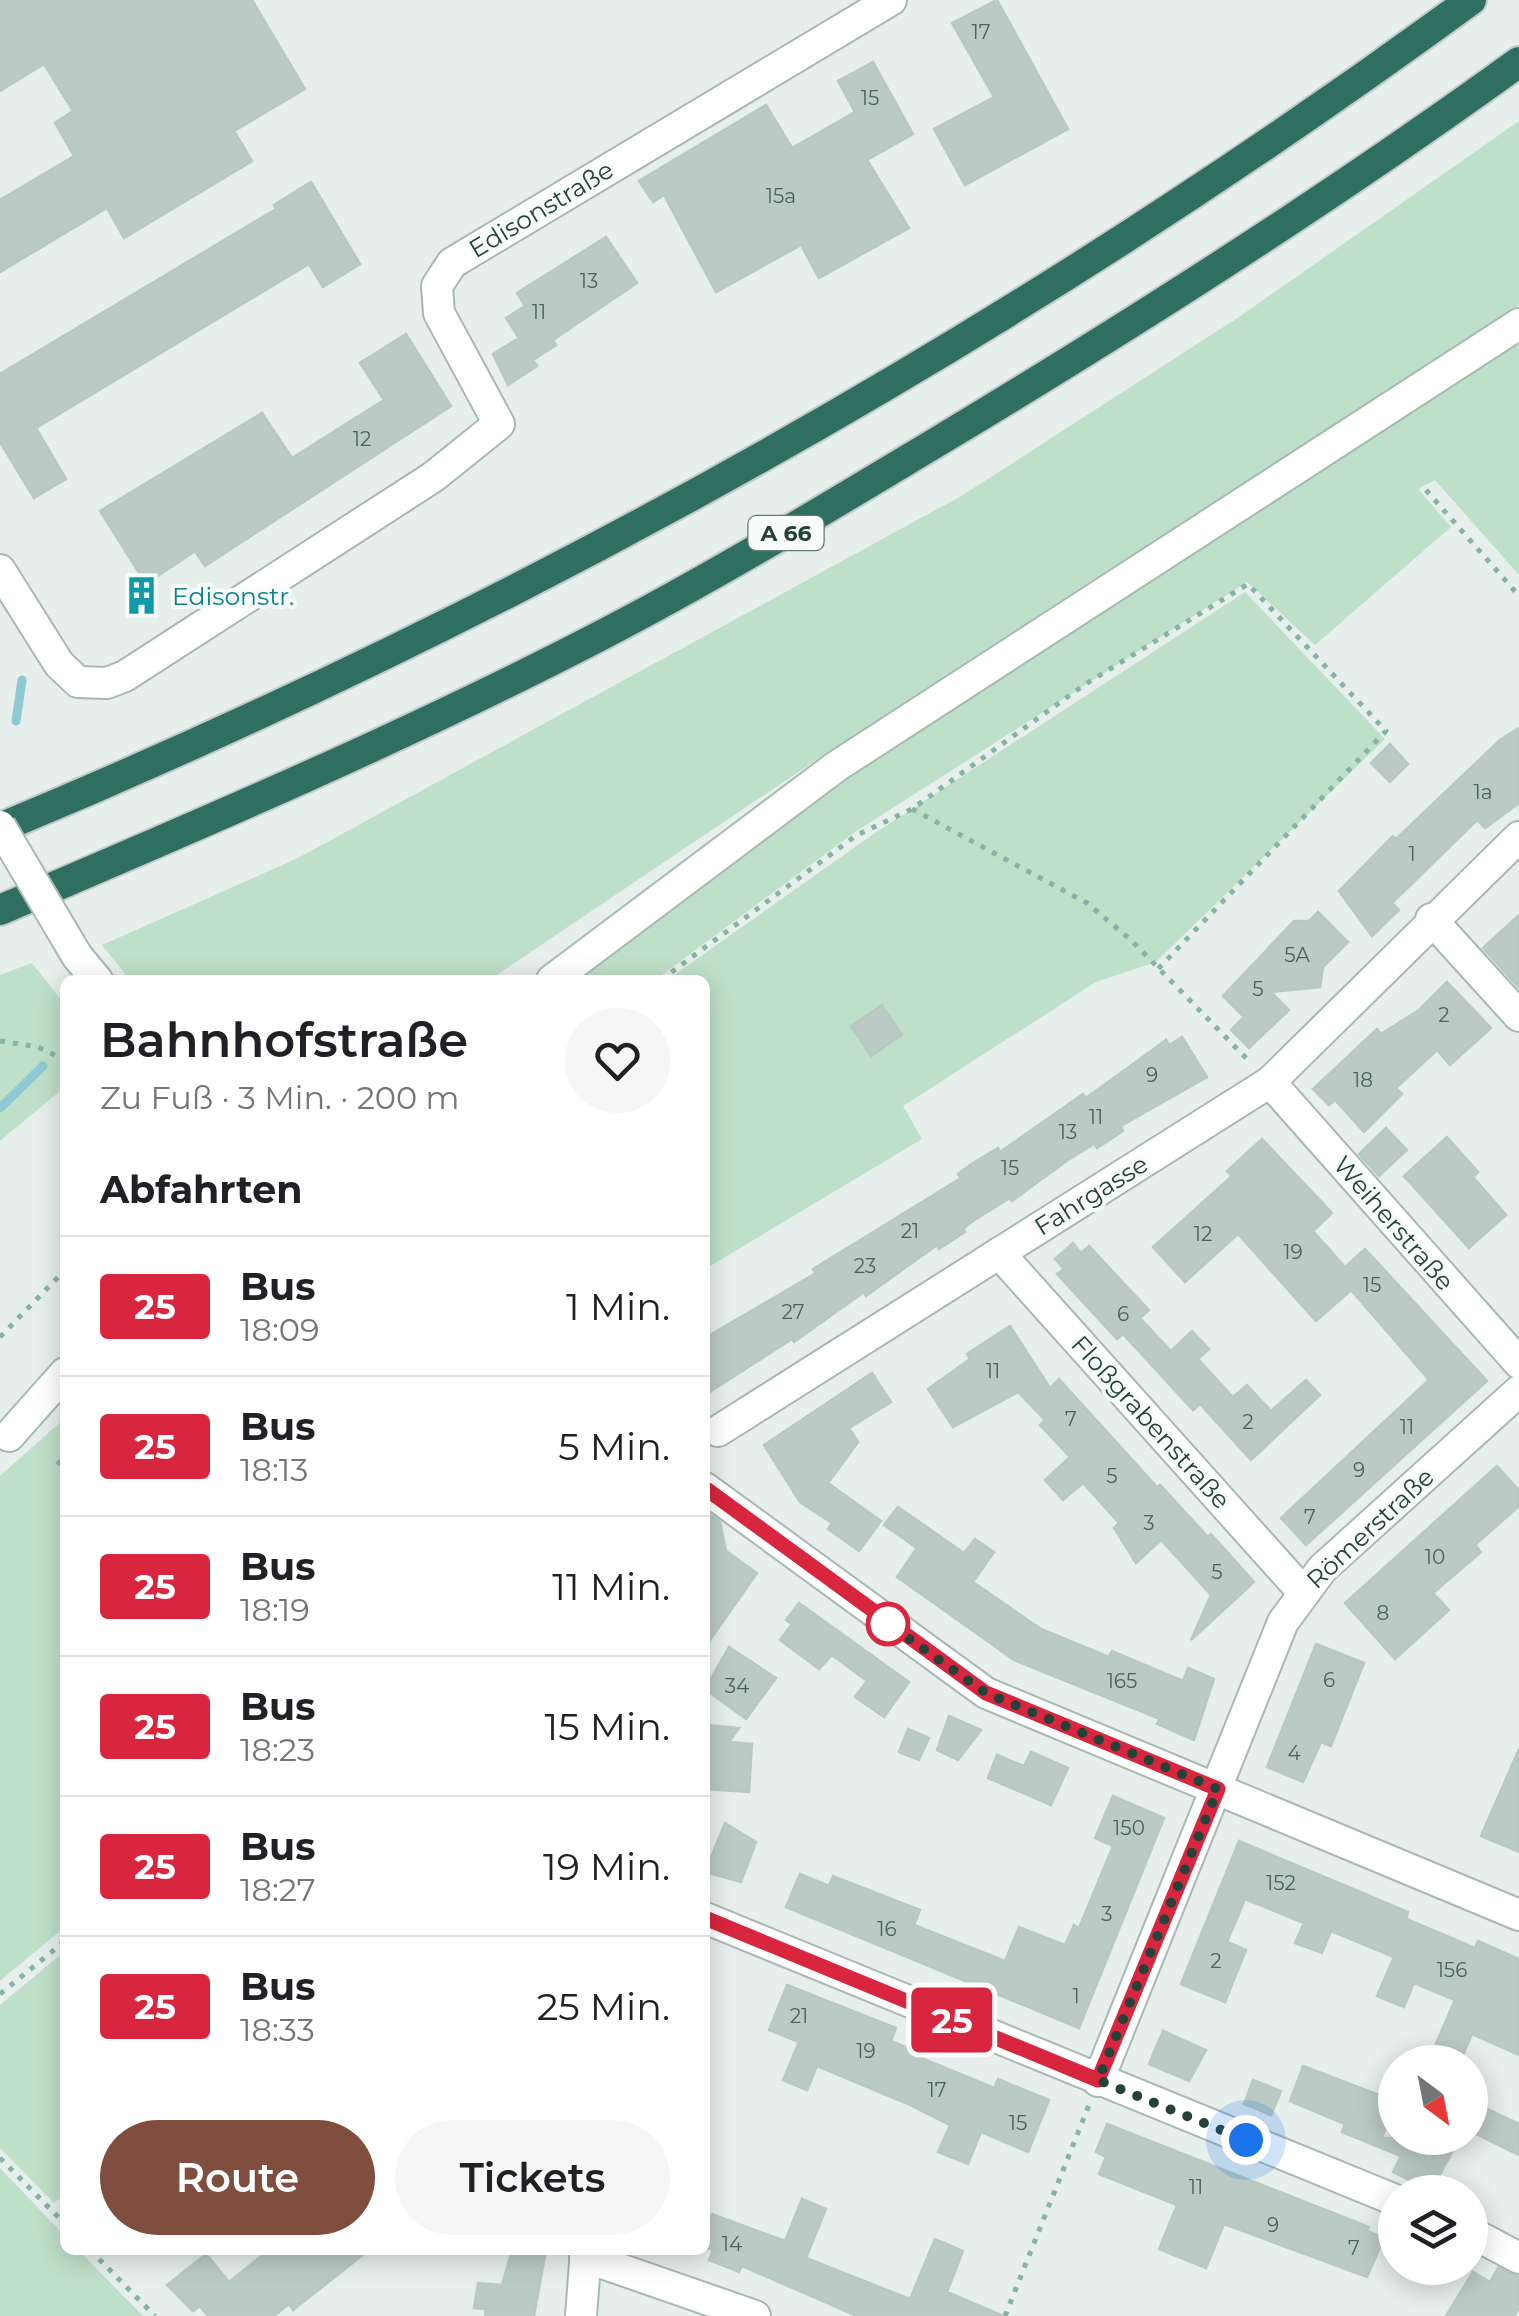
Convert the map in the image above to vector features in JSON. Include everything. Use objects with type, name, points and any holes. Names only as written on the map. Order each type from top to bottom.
[{"type":"highway","points":[[0,827],[298,698],[558,570],[717,484],[973,332],[1208,183],[1471,0]]},
{"type":"highway","name":"A 66","points":[[0,910],[332,767],[600,636],[750,554],[1125,326],[1378,161],[1519,62]]},
{"type":"street","name":"Edisonstraße","points":[[0,570],[60,664],[78,682],[96,683],[125,676],[433,478],[499,424],[439,313],[437,286],[452,263],[891,0]]},
{"type":"street","points":[[561,972],[838,766],[1519,324]]},
{"type":"street","points":[[0,827],[77,956],[93,975]]},
{"type":"street","name":"Fahrgasse","points":[[718,1431],[1270,1082],[1431,919],[1519,837]]},
{"type":"street","points":[[1431,919],[1519,1016]]},
{"type":"street","name":"Weiherstraße","points":[[1270,1082],[1519,1363]]},
{"type":"street","name":"Floßgrabenstraße","points":[[999,1254],[1302,1592]]},
{"type":"street","points":[[4,1440],[60,1378]]},
{"type":"street","name":"Römerstraße","points":[[1098,2080],[1283,1622],[1302,1592],[1519,1391]]},
{"type":"street","points":[[4,1440],[60,1395]]},
{"type":"street","points":[[710,1492],[986,1693],[1519,1915]]},
{"type":"street","points":[[710,1920],[1378,2193]]},
{"type":"street","points":[[1488,2242],[1519,2258]]},
{"type":"street","points":[[581,2316],[585,2255]]},
{"type":"street","points":[[590,2255],[755,2316]]},
{"type":"path","points":[[1426,490],[1519,596]]},
{"type":"path","points":[[669,975],[857,835],[912,808],[1084,685],[1248,584],[1386,730],[1158,969]]},
{"type":"path","points":[[912,808],[1087,903],[1270,1082]]},
{"type":"path","points":[[0,1041],[38,1047],[60,1058]]},
{"type":"path","points":[[0,1336],[60,1275]]},
{"type":"path","points":[[57,1461],[60,1464]]},
{"type":"path","points":[[0,1994],[60,1945]]},
{"type":"path","points":[[1005,2316],[1098,2080]]},
{"type":"path","points":[[0,2158],[60,2219]]},
{"type":"path","points":[[95,2255],[155,2316]]},
{"type":"green space","points":[[1519,121],[1519,305],[834,748],[496,975],[126,975],[102,945],[298,858],[963,495],[1239,317]]},
{"type":"green space","points":[[1519,344],[1519,575],[1435,480],[1418,489],[1451,527],[1315,645],[1247,582],[855,832],[662,975],[584,975],[833,787]]},
{"type":"green space","points":[[1245,592],[1385,739],[1156,962],[1096,982],[903,1106],[922,1139],[710,1266],[710,975],[674,975],[875,833]]},
{"type":"green space","points":[[32,963],[60,999],[60,1091],[0,1141],[0,975]]},
{"type":"green space","points":[[60,1422],[60,1931],[0,1981],[0,1476]]},
{"type":"green space","points":[[60,1955],[60,2198],[54,2203],[0,2148],[0,2005]]},
{"type":"green space","points":[[0,2168],[60,2231],[60,2255],[83,2255],[143,2316],[0,2316]]},
{"type":"building","points":[[0,0],[252,0],[305,89],[234,131],[252,161],[124,238],[107,208],[0,272],[0,200],[74,156],[55,123],[73,111],[44,64],[0,91]]},
{"type":"building","points":[[997,0],[1068,129],[965,185],[934,129],[994,97],[952,23]]},
{"type":"building","points":[[873,62],[913,134],[867,160],[909,228],[819,278],[801,245],[716,292],[664,195],[653,202],[639,181],[766,105],[792,148],[855,112],[838,81]]},
{"type":"building","points":[[311,182],[360,264],[323,287],[309,264],[36,428],[66,479],[34,498],[0,442],[0,374],[276,209],[274,205]]},
{"type":"building","points":[[606,237],[637,283],[553,340],[556,345],[533,360],[537,366],[508,385],[493,354],[519,338],[506,318],[525,306],[517,293]]},
{"type":"building","points":[[406,334],[451,406],[205,566],[195,551],[146,584],[100,511],[262,413],[292,458],[384,400],[360,363]]},
{"type":"building","points":[[1519,728],[1519,803],[1485,828],[1477,820],[1392,903],[1399,910],[1372,936],[1339,891],[1393,836],[1396,839],[1500,740]]},
{"type":"building","points":[[1390,744],[1408,764],[1390,782],[1371,763]]},
{"type":"building","points":[[1318,912],[1348,942],[1323,967],[1320,987],[1271,992],[1289,1010],[1249,1048],[1231,1030],[1244,1017],[1223,996],[1294,921],[1309,921]]},
{"type":"building","points":[[1519,915],[1519,988],[1483,948]]},
{"type":"building","points":[[1447,982],[1491,1028],[1450,1065],[1437,1050],[1396,1088],[1402,1094],[1364,1132],[1335,1100],[1329,1105],[1313,1089],[1377,1029],[1381,1034],[1419,1010]]},
{"type":"building","points":[[882,1005],[902,1035],[871,1056],[851,1026]]},
{"type":"building","points":[[1182,1037],[1207,1077],[1121,1126],[1123,1131],[1097,1148],[1094,1144],[1068,1160],[1012,1201],[1010,1198],[973,1221],[963,1229],[965,1232],[939,1249],[937,1245],[866,1296],[864,1292],[794,1342],[792,1339],[710,1392],[710,1335],[816,1273],[813,1269],[961,1178],[958,1174],[970,1165],[998,1148],[1000,1152],[1083,1094],[1086,1098],[1166,1040],[1169,1045]]},
{"type":"building","points":[[1386,1128],[1407,1150],[1379,1176],[1359,1154]]},
{"type":"building","points":[[1447,1137],[1478,1172],[1473,1177],[1506,1215],[1469,1248],[1404,1176]]},
{"type":"building","points":[[1262,1139],[1332,1213],[1313,1231],[1345,1267],[1365,1249],[1487,1381],[1306,1545],[1281,1518],[1429,1380],[1351,1290],[1316,1321],[1238,1234],[1185,1282],[1153,1247],[1232,1176],[1227,1171]]},
{"type":"building","points":[[1073,1243],[1081,1253],[1089,1246],[1149,1310],[1140,1318],[1171,1351],[1192,1331],[1209,1349],[1198,1359],[1233,1397],[1247,1385],[1271,1411],[1306,1380],[1320,1395],[1251,1460],[1200,1404],[1193,1410],[1123,1334],[1117,1339],[1057,1274],[1064,1269],[1055,1259]]},
{"type":"building","points":[[1010,1326],[1050,1388],[1059,1379],[1157,1487],[1160,1485],[1208,1537],[1211,1534],[1254,1582],[1191,1640],[1211,1595],[1161,1540],[1136,1563],[1114,1528],[1119,1523],[1083,1483],[1063,1500],[1045,1480],[1070,1457],[1040,1425],[1045,1420],[1018,1392],[953,1427],[928,1389],[970,1359],[967,1354]]},
{"type":"building","points":[[872,1373],[891,1402],[849,1428],[858,1442],[828,1483],[881,1521],[859,1551],[828,1529],[832,1523],[800,1502],[764,1445]]},
{"type":"building","points":[[1497,1466],[1519,1490],[1519,1506],[1475,1545],[1481,1552],[1433,1593],[1449,1610],[1395,1659],[1345,1603]]},
{"type":"building","points":[[898,1507],[964,1553],[975,1539],[994,1552],[973,1582],[1041,1629],[1109,1657],[1112,1651],[1183,1681],[1188,1668],[1214,1679],[1194,1740],[1157,1724],[1160,1719],[1014,1660],[897,1577],[917,1548],[884,1525]]},
{"type":"building","points":[[710,1515],[720,1522],[726,1551],[757,1573],[710,1640]]},
{"type":"building","points":[[799,1603],[909,1682],[884,1717],[855,1697],[867,1681],[832,1655],[819,1669],[780,1640],[792,1624],[786,1620]]},
{"type":"building","points":[[1316,1644],[1364,1663],[1331,1746],[1321,1742],[1303,1782],[1267,1767]]},
{"type":"building","points":[[729,1647],[776,1678],[746,1719],[710,1693],[710,1680]]},
{"type":"building","points":[[949,1716],[981,1730],[958,1760],[937,1750]]},
{"type":"building","points":[[710,1725],[739,1728],[729,1742],[752,1744],[749,1792],[710,1789]]},
{"type":"building","points":[[908,1729],[929,1738],[919,1760],[899,1752]]},
{"type":"building","points":[[1519,1749],[1519,1852],[1481,1836]]},
{"type":"building","points":[[1031,1752],[1068,1768],[1051,1805],[988,1778],[997,1755],[1024,1766]]},
{"type":"building","points":[[1113,1796],[1164,1818],[1079,2028],[786,1907],[800,1874],[829,1886],[833,1876],[920,1910],[914,1925],[1005,1961],[1019,1927],[1065,1945],[1074,1925],[1079,1928],[1113,1846],[1095,1838]]},
{"type":"building","points":[[725,1823],[756,1842],[741,1882],[710,1873],[710,1860]]},
{"type":"building","points":[[1239,1841],[1408,1912],[1406,1918],[1411,1921],[1475,1948],[1478,1941],[1519,1959],[1519,2055],[1472,2034],[1467,2045],[1435,2045],[1455,2000],[1414,1983],[1404,2007],[1377,1996],[1394,1957],[1331,1931],[1322,1953],[1295,1943],[1304,1923],[1245,1899],[1227,1942],[1246,1950],[1225,2002],[1181,1984]]},
{"type":"building","points":[[787,1985],[896,2028],[891,2041],[915,2051],[914,2055],[994,2088],[998,2079],[1049,2100],[1028,2152],[981,2132],[968,2164],[938,2152],[950,2125],[908,2104],[817,2066],[807,2090],[783,2080],[799,2042],[769,2030]]},
{"type":"building","points":[[1163,2031],[1206,2050],[1189,2081],[1149,2064]]},
{"type":"building","points":[[1303,2066],[1378,2095],[1378,2147],[1342,2132],[1345,2124],[1290,2101]]},
{"type":"building","points":[[1253,2080],[1281,2091],[1271,2115],[1244,2104]]},
{"type":"building","points":[[1488,2109],[1519,2124],[1519,2155],[1488,2140]]},
{"type":"building","points":[[1107,2124],[1369,2227],[1367,2231],[1378,2236],[1378,2252],[1367,2277],[1224,2224],[1206,2268],[1159,2249],[1177,2205],[1099,2174],[1106,2157],[1096,2152]]},
{"type":"building","points":[[1450,2155],[1440,2175],[1399,2175],[1393,2172],[1401,2156]]},
{"type":"building","points":[[802,2199],[826,2209],[806,2258],[910,2299],[935,2239],[963,2251],[947,2292],[1003,2316],[857,2316],[742,2266],[739,2272],[709,2260],[713,2250],[712,2214],[785,2241]]},
{"type":"building","points":[[205,2255],[229,2282],[263,2255],[363,2255],[293,2310],[289,2304],[274,2316],[208,2316],[200,2306],[193,2311],[167,2285]]},
{"type":"building","points":[[511,2255],[545,2255],[534,2316],[485,2316],[486,2309],[474,2308],[478,2283],[502,2285]]},
{"type":"building","points":[[1498,2268],[1519,2277],[1519,2308],[1514,2316],[1446,2316],[1465,2285],[1490,2282]]},
{"type":"waterway","points":[[16,721],[22,680]]},
{"type":"waterway","points":[[0,1108],[43,1066]]},
{"type":"bus line","name":"25","points":[[710,1492],[986,1693],[1218,1789],[1098,2080],[710,1920]]},
{"type":"place","name":"Edisonstr.","points":[[142,596]]},
{"type":"route","points":[[888,1624],[884,1621],[986,1693],[1218,1789],[1098,2080],[1246,2140]]}]
